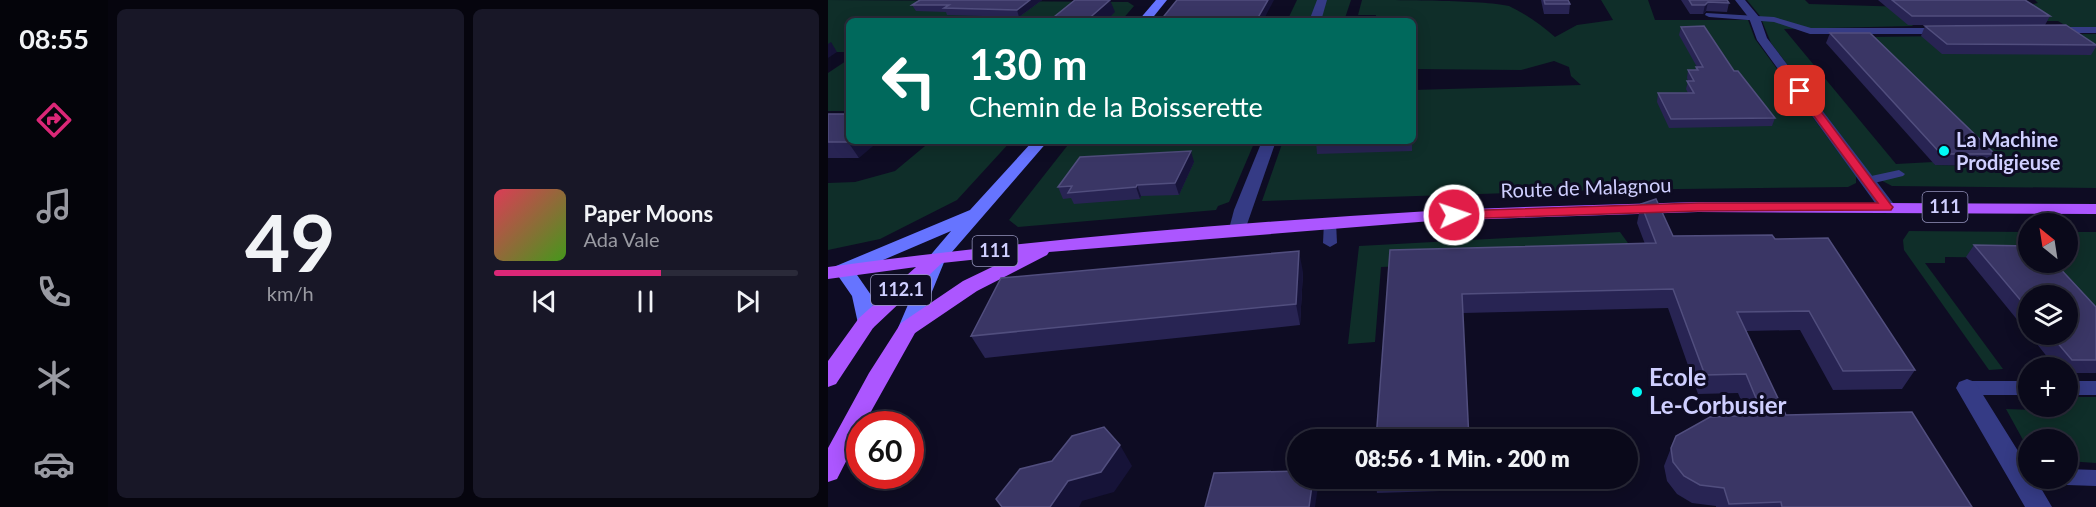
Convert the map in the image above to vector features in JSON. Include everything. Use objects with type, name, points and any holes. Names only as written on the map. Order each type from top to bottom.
[{"type":"main road","points":[[1146,18],[1161,0]]},
{"type":"main road","points":[[937,258],[1038,144]]},
{"type":"main road","name":"Route de Malagnou","points":[[835,272],[1054,245],[1238,229],[1546,211],[1698,207],[2096,208]]},
{"type":"main road","points":[[866,323],[861,295],[835,272],[932,234],[981,208]]},
{"type":"main road","points":[[908,328],[970,286],[1054,245]]},
{"type":"main road","name":"112.1","points":[[828,378],[866,323],[937,258]]},
{"type":"main road","name":"112.1","points":[[828,471],[877,379],[908,328],[937,258]]},
{"type":"street","points":[[1316,18],[1322,0]]},
{"type":"street","points":[[1740,0],[1754,18],[1761,38],[1887,207]]},
{"type":"street","points":[[1238,229],[1242,210],[1268,144]]},
{"type":"street","points":[[1967,388],[2018,468]]},
{"type":"street","points":[[2030,489],[2039,507]]},
{"type":"lane","points":[[1709,15],[1798,24],[1810,31],[1949,31]]},
{"type":"lane","points":[[2051,30],[2096,30]]},
{"type":"lane","points":[[1866,181],[1899,174]]},
{"type":"lane","points":[[1330,222],[1330,243]]},
{"type":"lane","points":[[1967,388],[2018,388]]},
{"type":"lane","points":[[2078,388],[2096,388]]},
{"type":"lane","points":[[2078,479],[2093,482]]},
{"type":"green space","points":[[828,0],[1128,2],[1134,6],[1124,18],[846,18],[846,52],[828,52]]},
{"type":"green space","points":[[1297,0],[1351,0],[1345,18],[1288,18]]},
{"type":"green space","points":[[1362,0],[1460,1],[1496,4],[1509,6],[1533,20],[1555,37],[1577,25],[1613,20],[1601,0],[1648,0],[1655,20],[1748,20],[1755,39],[1856,176],[1856,183],[1848,187],[1600,190],[1262,201],[1282,144],[1416,144],[1416,90],[1581,85],[1571,76],[1569,67],[1554,61],[1521,70],[1416,69],[1416,18],[1376,18],[1376,15],[1358,15]]},
{"type":"green space","points":[[1747,0],[1805,0],[1809,4],[1907,7],[1909,22],[1913,26],[1784,29],[1896,164],[1933,162],[1935,165],[1987,166],[1871,37],[2096,34],[2096,188],[1892,186],[1871,175],[1771,43],[1760,16]]},
{"type":"green space","points":[[2035,0],[2096,0],[2096,27],[2068,27],[2058,21],[1956,21],[2038,3]]},
{"type":"green space","points":[[846,61],[846,111],[828,111],[828,73]]},
{"type":"green space","points":[[927,144],[1008,144],[957,200],[880,239],[828,250],[828,183],[855,182],[895,171]]},
{"type":"green space","points":[[1069,144],[1254,144],[1229,202],[1218,206],[1216,210],[1018,227],[1009,220]]},
{"type":"green space","points":[[1909,231],[2018,232],[2018,258],[1945,257],[1945,263],[1925,263],[2003,369],[1989,370],[1904,250],[1903,240]]},
{"type":"green space","points":[[1620,232],[1638,257],[1381,267],[1375,342],[1348,344],[1359,246]]},
{"type":"green space","points":[[2078,232],[2096,232],[2096,331],[2078,309],[2078,285],[2056,285],[2044,273],[2078,273]]},
{"type":"green space","points":[[2078,397],[2096,397],[2096,463],[2078,462],[2078,429],[2018,429],[2018,431],[2006,409],[2018,409],[2018,417],[2078,417]]},
{"type":"building","points":[[920,0],[1030,0],[1017,10],[912,5]]},
{"type":"building","points":[[1075,0],[1110,0],[1089,18],[1053,18]]},
{"type":"building","points":[[1177,0],[1268,0],[1258,18],[1162,18]]},
{"type":"building","points":[[1544,0],[1568,0],[1570,4],[1545,4]]},
{"type":"building","points":[[1689,0],[1727,0],[1729,3],[1708,2],[1705,5],[1692,5]]},
{"type":"building","points":[[1892,0],[2025,0],[2050,16],[1912,16]]},
{"type":"building","points":[[2066,25],[2096,45],[1947,44],[1925,26]]},
{"type":"building","points":[[1704,26],[1734,71],[1738,71],[1775,118],[1671,119],[1658,93],[1694,93],[1687,81],[1694,81],[1688,70],[1698,70],[1696,67],[1703,67],[1681,27]]},
{"type":"building","points":[[1830,33],[1870,33],[1995,154],[1941,154]]},
{"type":"building","points":[[828,114],[846,114],[846,142],[828,142]]},
{"type":"building","points":[[1191,151],[1175,183],[1068,193],[1072,186],[1058,187],[1080,157]]},
{"type":"building","points":[[1656,199],[1673,236],[1772,235],[1775,239],[1828,238],[1915,370],[1843,371],[1809,311],[1737,312],[1786,415],[1912,412],[1972,507],[1782,507],[1781,502],[1729,504],[1724,488],[1700,485],[1684,476],[1673,462],[1671,448],[1676,436],[1710,417],[1763,415],[1746,374],[1705,375],[1673,289],[1462,294],[1468,429],[1377,429],[1390,250],[1656,243],[1641,204]]},
{"type":"building","points":[[1974,245],[2018,246],[2018,273],[2064,273],[2075,285],[2018,285],[2018,297]]},
{"type":"building","points":[[1299,251],[1296,304],[971,336],[1001,278]]},
{"type":"building","points":[[2078,288],[2096,307],[2096,360],[2078,360],[2078,357],[2069,357],[2059,345],[2078,345]]},
{"type":"building","points":[[1104,427],[1120,445],[1101,472],[1068,481],[1050,507],[1002,507],[996,499],[1020,469],[1052,461],[1072,436]]},
{"type":"building","points":[[1287,471],[1287,489],[1311,489],[1309,507],[1205,507],[1214,473]]},
{"type":"place","name":"La Machine Prodigieuse","points":[[1944,151]]},
{"type":"place","name":"Ecole Le-Corbusier","points":[[1637,392]]},
{"type":"route","points":[[1454,215],[1698,207],[1887,207],[1800,91]]}]
